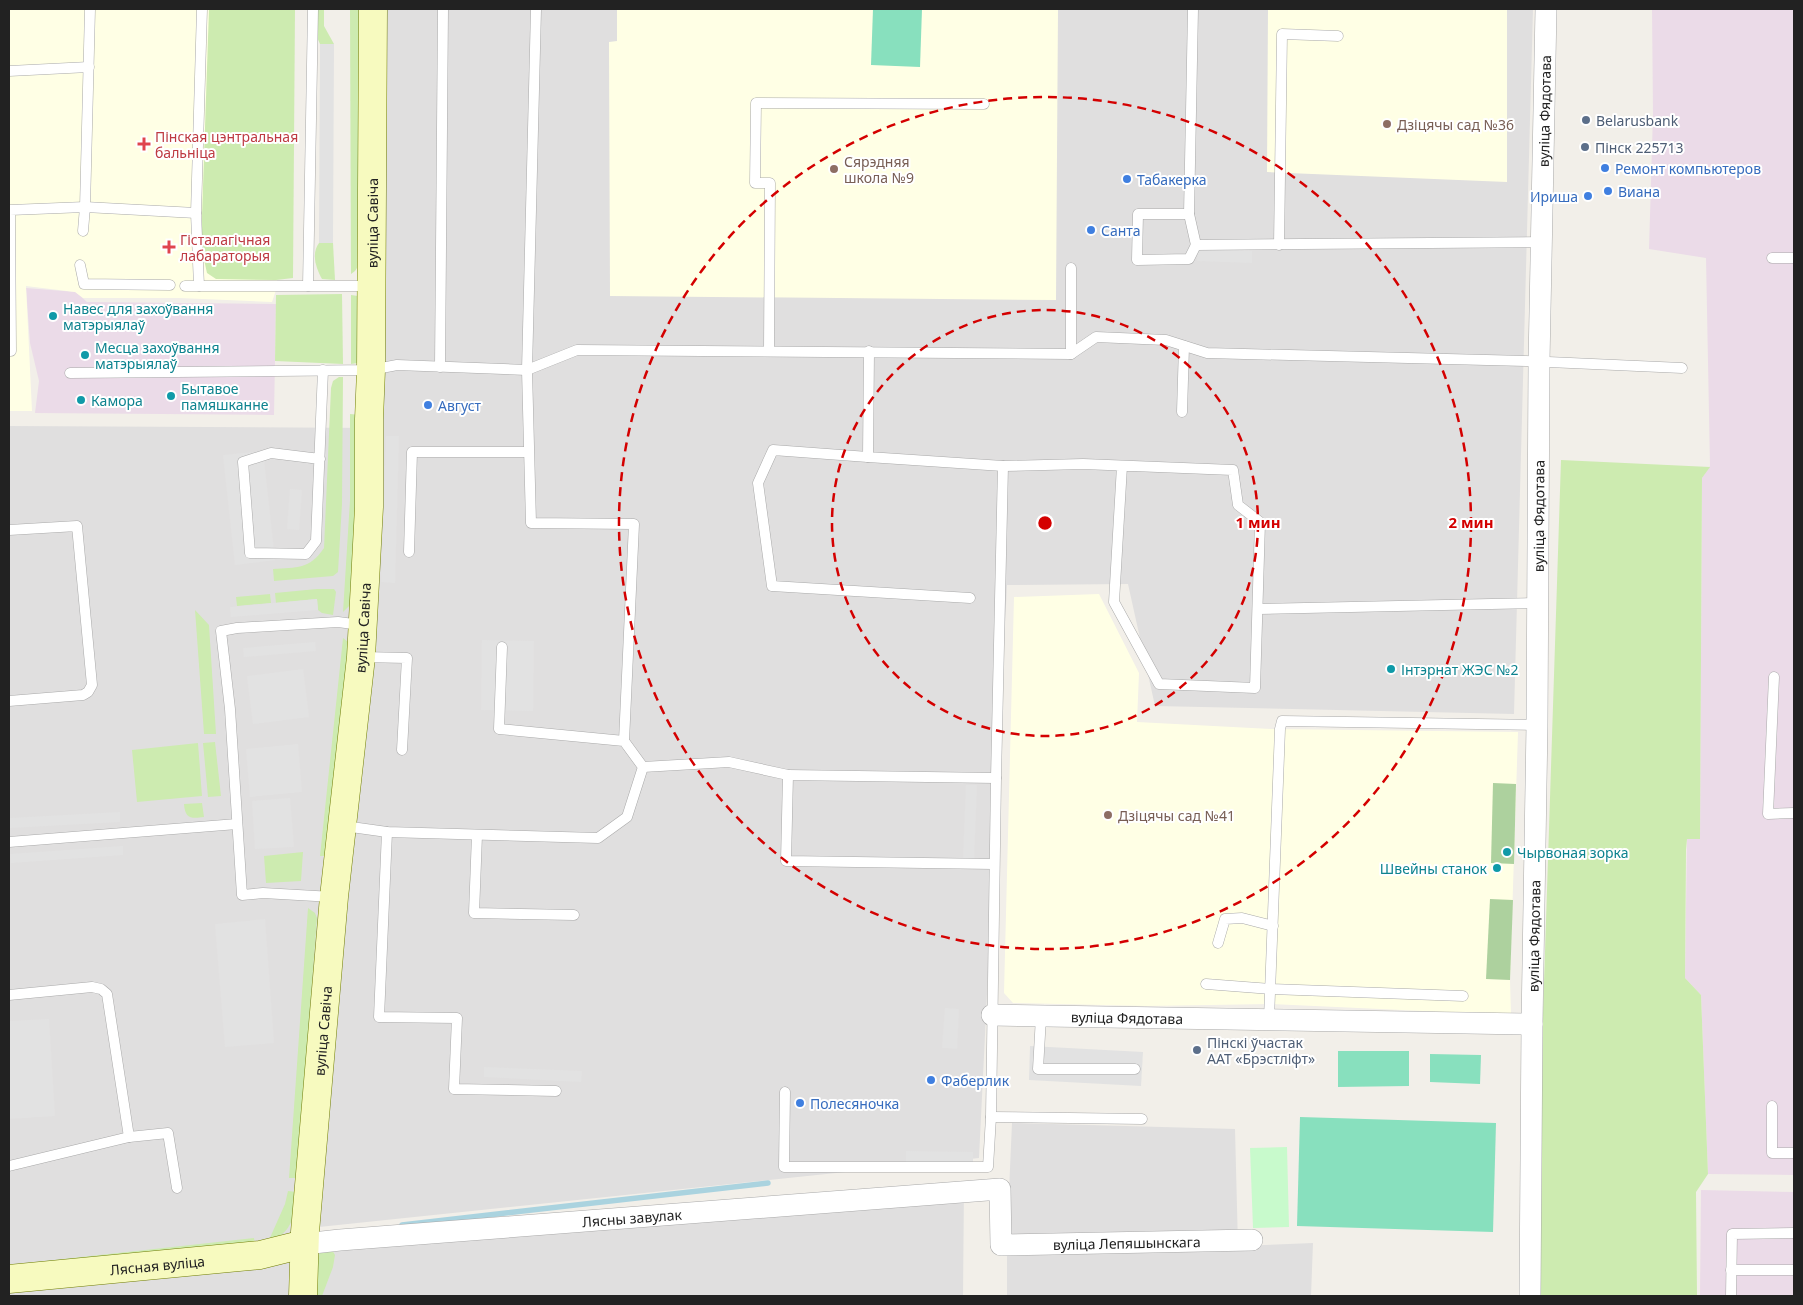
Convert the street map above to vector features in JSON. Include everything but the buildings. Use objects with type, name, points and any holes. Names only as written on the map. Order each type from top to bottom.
[{"type":"street","name":"вуліца Савіча","points":[[303,1296],[304,1244],[334,897],[363,625],[369,507],[369,419],[372,370],[373,9]]},
{"type":"street","name":"вуліца Фядотава","points":[[1530,1296],[1539,362],[1546,9]]},
{"type":"street","name":"вуліца Фядотава","points":[[992,1015],[1042,1017],[1149,1016],[1532,1024]]},
{"type":"street","name":"Лясны завулак","points":[[304,1244],[1000,1189],[1001,1245]]},
{"type":"street","name":"вуліца Лепяшынскага","points":[[1001,1245],[1252,1240]]},
{"type":"street","name":"Лясная вуліца","points":[[9,1279],[260,1255],[304,1244]]},
{"type":"lane","points":[[83,232],[90,9]]},
{"type":"lane","points":[[199,286],[196,214],[202,9]]},
{"type":"lane","points":[[308,286],[313,9]]},
{"type":"lane","points":[[440,367],[443,9]]},
{"type":"lane","points":[[536,9],[527,370],[530,523],[634,524],[624,741],[643,766]]},
{"type":"lane","points":[[1189,214],[1138,214],[1137,260],[1189,259],[1196,245],[1189,214],[1193,9]]},
{"type":"lane","points":[[1279,244],[1282,34],[1338,36]]},
{"type":"lane","points":[[9,71],[89,67]]},
{"type":"lane","points":[[769,351],[770,183],[755,183],[756,103],[984,104]]},
{"type":"lane","points":[[9,351],[11,351],[10,210],[85,207],[196,214]]},
{"type":"lane","points":[[1196,245],[1542,242]]},
{"type":"lane","points":[[1772,258],[1794,258]]},
{"type":"lane","points":[[80,265],[84,284],[170,285]]},
{"type":"lane","points":[[1071,268],[1071,354]]},
{"type":"lane","points":[[185,286],[371,286]]},
{"type":"lane","points":[[70,373],[372,370],[397,365],[527,370],[577,350],[1071,354],[1096,337],[1166,340],[1207,353],[1682,368]]},
{"type":"lane","points":[[1182,412],[1184,346]]},
{"type":"lane","points":[[868,457],[869,351]]},
{"type":"lane","points":[[320,459],[271,453],[243,462],[250,553],[306,554],[316,541],[320,459],[323,370]]},
{"type":"lane","points":[[970,598],[772,586],[758,483],[773,450],[1003,466],[1083,464],[1233,470],[1238,505],[1260,522],[1255,688],[1159,684],[1114,602],[1122,466]]},
{"type":"lane","points":[[409,552],[412,452],[528,452]]},
{"type":"lane","points":[[785,1092],[784,1167],[988,1167],[991,1117],[994,864],[1003,466]]},
{"type":"lane","points":[[9,530],[77,526],[92,685],[88,692],[82,695],[9,701]]},
{"type":"lane","points":[[1258,608],[1537,603]]},
{"type":"lane","points":[[334,897],[263,893],[242,895],[230,708],[221,631],[237,628],[338,622],[363,625]]},
{"type":"lane","points":[[502,647],[499,729],[624,741]]},
{"type":"lane","points":[[361,656],[407,658],[402,750]]},
{"type":"lane","points":[[1774,677],[1768,814],[1794,813]]},
{"type":"lane","points":[[1269,1019],[1280,729],[1282,721],[1537,725]]},
{"type":"lane","points":[[643,766],[729,762],[788,775],[996,778]]},
{"type":"lane","points":[[342,826],[387,832],[598,838],[627,817],[643,766]]},
{"type":"lane","points":[[788,775],[786,861],[994,864]]},
{"type":"lane","points":[[9,842],[237,824]]},
{"type":"lane","points":[[387,832],[378,1017],[457,1018],[454,1089],[556,1091]]},
{"type":"lane","points":[[477,835],[474,913],[574,915]]},
{"type":"lane","points":[[1218,943],[1225,919],[1242,918],[1274,926]]},
{"type":"lane","points":[[1206,984],[1271,989],[1463,996]]},
{"type":"lane","points":[[9,995],[92,987],[102,989],[107,994],[129,1137]]},
{"type":"lane","points":[[1042,1017],[1038,1069],[1135,1069]]},
{"type":"lane","points":[[1772,1106],[1772,1153],[1794,1153]]},
{"type":"lane","points":[[991,1117],[1142,1119]]},
{"type":"lane","points":[[9,1166],[129,1137],[168,1133],[178,1188]]},
{"type":"lane","points":[[1731,1296],[1732,1234],[1794,1233]]},
{"type":"lane","points":[[1731,1270],[1794,1270]]},
{"type":"shaded area","name":"Пінская цэнтральная бальніца","points":[[9,9],[281,9],[277,287],[272,302],[179,298],[83,298],[75,292],[26,286],[32,411],[9,411]]},
{"type":"shaded area","points":[[381,9],[1533,9],[1514,714],[1155,706],[1128,584],[1007,585],[979,1158],[319,1227],[224,1251],[9,1274],[9,426],[376,428]]},
{"type":"shaded area","name":"Сярэдняя школа №9","points":[[617,9],[1058,9],[1056,300],[610,296],[609,42],[617,41]]},
{"type":"shaded area","name":"Дзіцячы сад №36","points":[[1268,9],[1507,9],[1507,182],[1267,172]]},
{"type":"shaded area","points":[[1652,9],[1794,9],[1794,1175],[1708,1174],[1701,995],[1685,978],[1687,839],[1700,839],[1702,478],[1710,466],[1706,258],[1649,249],[1653,114]]},
{"type":"shaded area","points":[[320,44],[334,44],[333,243],[319,243]]},
{"type":"shaded area","points":[[1198,249],[1252,251],[1252,263],[1197,261]]},
{"type":"shaded area","points":[[26,288],[76,292],[87,302],[276,304],[274,415],[35,413],[39,381],[30,343]]},
{"type":"shaded area","points":[[386,436],[399,436],[395,583],[381,582]]},
{"type":"shaded area","points":[[263,451],[275,560],[235,565],[223,455]]},
{"type":"shaded area","points":[[290,489],[302,490],[299,530],[287,529]]},
{"type":"shaded area","points":[[1099,594],[1139,673],[1137,722],[1271,729],[1518,732],[1510,980],[1511,1015],[1271,1004],[1146,1006],[1013,1003],[1004,993],[1014,597]]},
{"type":"shaded area","points":[[317,599],[318,610],[231,617],[230,607]]},
{"type":"shaded area","points":[[482,640],[534,641],[533,711],[481,710]]},
{"type":"shaded area","points":[[315,642],[316,651],[244,657],[243,648]]},
{"type":"shaded area","points":[[303,669],[309,717],[253,724],[247,676]]},
{"type":"shaded area","points":[[298,744],[302,792],[250,797],[246,749]]},
{"type":"shaded area","points":[[966,785],[977,785],[974,859],[963,859]]},
{"type":"shaded area","points":[[290,798],[294,847],[255,849],[252,801]]},
{"type":"shaded area","points":[[120,812],[120,822],[10,828],[10,818]]},
{"type":"shaded area","points":[[123,846],[123,855],[11,863],[10,854]]},
{"type":"shaded area","points":[[265,919],[274,1043],[225,1047],[215,924]]},
{"type":"shaded area","points":[[945,1008],[959,1009],[957,1049],[942,1048]]},
{"type":"shaded area","points":[[49,1019],[55,1116],[9,1119],[9,1021]]},
{"type":"shaded area","points":[[1030,1046],[1143,1052],[1141,1086],[1029,1080]]},
{"type":"shaded area","points":[[484,1067],[582,1071],[581,1082],[484,1077]]},
{"type":"shaded area","points":[[1012,1123],[1235,1129],[1238,1246],[1313,1243],[1311,1296],[1007,1296],[1007,1236]]},
{"type":"shaded area","points":[[906,1151],[973,1152],[973,1163],[906,1163]]},
{"type":"shaded area","points":[[964,1186],[963,1296],[9,1296],[9,1277]]},
{"type":"shaded area","points":[[1701,1190],[1794,1192],[1794,1296],[1700,1296]]},
{"type":"green space","points":[[209,9],[295,9],[293,278],[276,280],[216,279],[207,273],[201,246]]},
{"type":"green space","points":[[316,9],[324,9],[324,26],[334,44],[320,44],[316,35]]},
{"type":"green space","points":[[350,9],[362,9],[359,265],[351,274]]},
{"type":"green space","points":[[873,9],[922,9],[920,67],[871,65]]},
{"type":"green space","points":[[319,243],[333,243],[335,280],[322,279],[318,270],[315,252]]},
{"type":"green space","points":[[342,294],[343,364],[275,361],[276,295]]},
{"type":"green space","points":[[351,295],[358,296],[362,300],[358,363],[351,364]]},
{"type":"green space","points":[[343,377],[342,504],[338,572],[333,576],[274,581],[273,569],[308,564],[324,548],[331,388],[333,381]]},
{"type":"green space","points":[[350,414],[361,415],[350,605],[343,612],[350,500]]},
{"type":"green space","points":[[1561,460],[1710,467],[1702,478],[1700,839],[1687,839],[1686,850],[1685,978],[1701,995],[1708,1174],[1696,1192],[1697,1296],[1538,1296],[1538,1167]]},
{"type":"green space","points":[[334,589],[336,592],[333,615],[322,613],[318,610],[317,599],[276,603],[275,593]]},
{"type":"green space","points":[[270,594],[271,603],[237,606],[236,597]]},
{"type":"green space","points":[[195,610],[209,625],[216,734],[204,734]]},
{"type":"green space","points":[[343,638],[351,648],[329,856],[320,856]]},
{"type":"green space","points":[[215,742],[221,796],[208,797],[203,743]]},
{"type":"green space","points":[[198,743],[202,796],[137,802],[132,750]]},
{"type":"green space","points":[[1493,783],[1516,784],[1514,864],[1491,863]]},
{"type":"green space","points":[[202,803],[204,817],[195,818],[187,815],[184,804]]},
{"type":"green space","points":[[303,852],[301,881],[266,883],[264,856]]},
{"type":"green space","points":[[1490,899],[1513,900],[1510,980],[1486,979]]},
{"type":"green space","points":[[308,908],[315,913],[317,918],[297,1178],[289,1178]]},
{"type":"green space","points":[[1338,1051],[1409,1051],[1409,1086],[1338,1087]]},
{"type":"green space","points":[[1430,1054],[1481,1055],[1480,1084],[1430,1082]]},
{"type":"green space","points":[[1300,1117],[1496,1123],[1493,1232],[1297,1226]]},
{"type":"green space","points":[[1287,1147],[1289,1227],[1253,1228],[1250,1148]]},
{"type":"green space","points":[[288,1191],[297,1192],[291,1222],[284,1233],[269,1240],[285,1204]]},
{"type":"green space","points":[[254,1238],[255,1245],[9,1272],[9,1265]]},
{"type":"green space","points":[[332,1250],[335,1255],[333,1267],[322,1296],[311,1296],[314,1262],[320,1253]]},
{"type":"waterway","points":[[402,1225],[768,1183]]},
{"type":"place","name":"Belarusbank","points":[[1586,120]]},
{"type":"place","name":"Дзіцячы сад №36","points":[[1387,124]]},
{"type":"place","name":"Пінская цэнтральная бальніца","points":[[144,144]]},
{"type":"place","name":"Пінск 225713","points":[[1585,147]]},
{"type":"place","name":"Ремонт компьютеров","points":[[1605,168]]},
{"type":"place","name":"Сярэдняя школа №9","points":[[834,169]]},
{"type":"place","name":"Табакерка","points":[[1127,179]]},
{"type":"place","name":"Виана","points":[[1608,191]]},
{"type":"place","name":"Ириша","points":[[1588,196]]},
{"type":"place","name":"Санта","points":[[1091,230]]},
{"type":"place","name":"Гісталагічная лабараторыя","points":[[169,247]]},
{"type":"place","name":"Навес для захоўвання матэрыялаў","points":[[53,316]]},
{"type":"place","name":"Месца захоўвання матэрыялаў","points":[[85,355]]},
{"type":"place","name":"Бытавое памяшканне","points":[[171,396]]},
{"type":"place","name":"Камора","points":[[81,400]]},
{"type":"place","name":"Август","points":[[428,405]]},
{"type":"place","name":"Інтэрнат ЖЭС №2","points":[[1391,669]]},
{"type":"place","name":"Дзіцячы сад №41","points":[[1108,815]]},
{"type":"place","name":"Чырвоная зорка","points":[[1507,852]]},
{"type":"place","name":"Швейны станок","points":[[1497,868]]},
{"type":"place","name":"Пінскі ўчастак ААТ «Брэстліфт»","points":[[1197,1050]]},
{"type":"place","name":"Фаберлик","points":[[931,1080]]},
{"type":"place","name":"Полесяночка","points":[[800,1103]]}]
